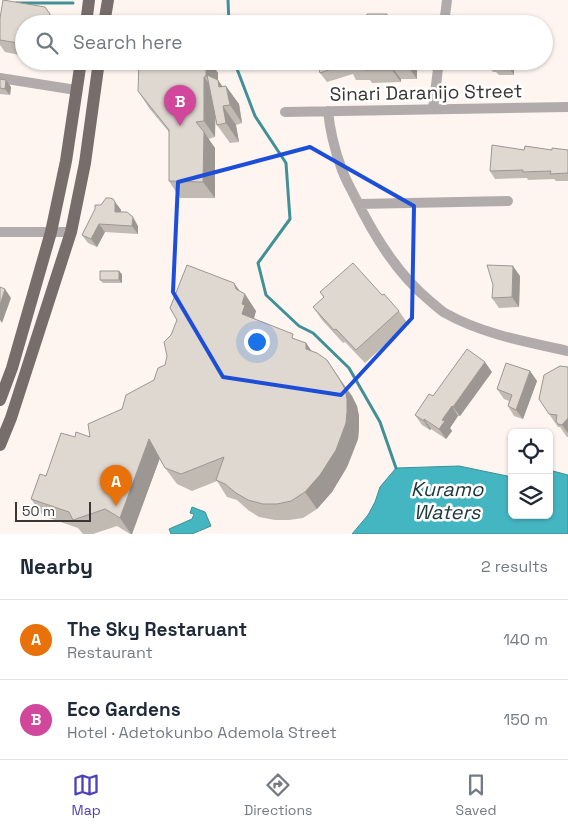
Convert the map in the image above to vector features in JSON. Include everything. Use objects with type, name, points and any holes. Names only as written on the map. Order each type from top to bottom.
[{"type":"main road","points":[[87,15],[89,0]]},
{"type":"main road","points":[[106,15],[108,0]]},
{"type":"main road","points":[[0,400],[12,368],[50,232],[66,161],[79,70]]},
{"type":"main road","points":[[0,445],[14,409],[71,232],[84,163],[98,70]]},
{"type":"street","points":[[445,15],[447,0]]},
{"type":"street","points":[[433,109],[438,70]]},
{"type":"street","points":[[0,78],[76,90]]},
{"type":"street","name":"Sinari Daranijo Street","points":[[285,112],[568,106]]},
{"type":"street","points":[[328,112],[330,133],[341,169],[359,204],[377,237],[401,273],[422,294],[444,312],[471,325],[506,336],[568,351]]},
{"type":"street","points":[[359,204],[508,201]]},
{"type":"street","points":[[0,232],[71,232]]},
{"type":"highlighted area","points":[[310,147],[414,206],[412,318],[341,395],[223,377],[173,292],[178,182]]},
{"type":"water","name":"Kuramo Waters","points":[[459,466],[508,476],[508,519],[553,519],[553,471],[568,475],[568,534],[352,534],[368,515],[380,487],[396,468]]},
{"type":"water","points":[[192,507],[205,512],[211,526],[192,534],[171,534],[169,529],[192,519],[194,514],[190,513]]},
{"type":"building","points":[[3,0],[45,7],[50,14],[15,15],[15,42],[0,40],[0,18]]},
{"type":"building","points":[[367,14],[387,14],[387,15]]},
{"type":"building","points":[[139,70],[206,70],[206,76],[204,77],[204,121],[196,122],[204,132],[203,182],[169,181],[169,130],[138,91]]},
{"type":"building","points":[[207,75],[218,80],[219,87],[226,86],[230,105],[223,106],[226,123],[217,125]]},
{"type":"building","points":[[0,79],[6,80],[5,89],[0,88]]},
{"type":"building","points":[[492,145],[524,150],[525,146],[568,150],[568,173],[550,174],[551,171],[523,172],[523,170],[490,171]]},
{"type":"building","points":[[106,198],[113,199],[115,202],[115,212],[127,212],[133,217],[132,226],[99,224],[91,239],[82,235],[95,209],[95,205],[101,205]]},
{"type":"building","points":[[353,263],[399,311],[356,350],[313,307],[324,297],[320,292]]},
{"type":"building","points":[[187,265],[234,283],[236,289],[245,294],[242,304],[245,305],[242,314],[293,334],[292,338],[306,343],[306,349],[317,353],[327,360],[340,380],[345,389],[347,399],[346,423],[336,450],[320,475],[305,492],[291,501],[263,504],[248,500],[216,480],[224,457],[181,474],[165,468],[149,439],[120,518],[105,509],[73,520],[69,512],[31,499],[40,474],[46,476],[61,433],[75,437],[76,432],[90,437],[88,424],[122,409],[126,395],[154,380],[158,368],[165,365],[167,356],[164,342],[171,335],[177,320],[170,308]]},
{"type":"building","points":[[487,265],[513,266],[512,297],[492,298],[493,285]]},
{"type":"building","points":[[100,271],[119,271],[119,280],[100,280]]},
{"type":"building","points":[[0,287],[5,289],[0,305]]},
{"type":"building","points":[[467,349],[485,362],[442,420],[445,421],[439,429],[415,415],[429,394],[433,396]]},
{"type":"building","points":[[506,363],[530,371],[516,410],[508,406],[512,395],[497,389]]},
{"type":"building","points":[[560,366],[568,367],[568,418],[562,425],[556,421],[557,415],[549,414],[539,399],[544,375]]},
{"type":"waterway","points":[[228,0],[229,15]]},
{"type":"waterway","points":[[16,3],[73,3]]},
{"type":"waterway","points":[[237,70],[255,116],[286,163],[290,219],[258,263],[266,295],[299,326],[313,333],[349,368],[380,422],[396,468]]},
{"type":"place","name":"Eco Gardens","points":[[180,126]]},
{"type":"place","name":"The Sky Restaruant","points":[[116,506]]}]
